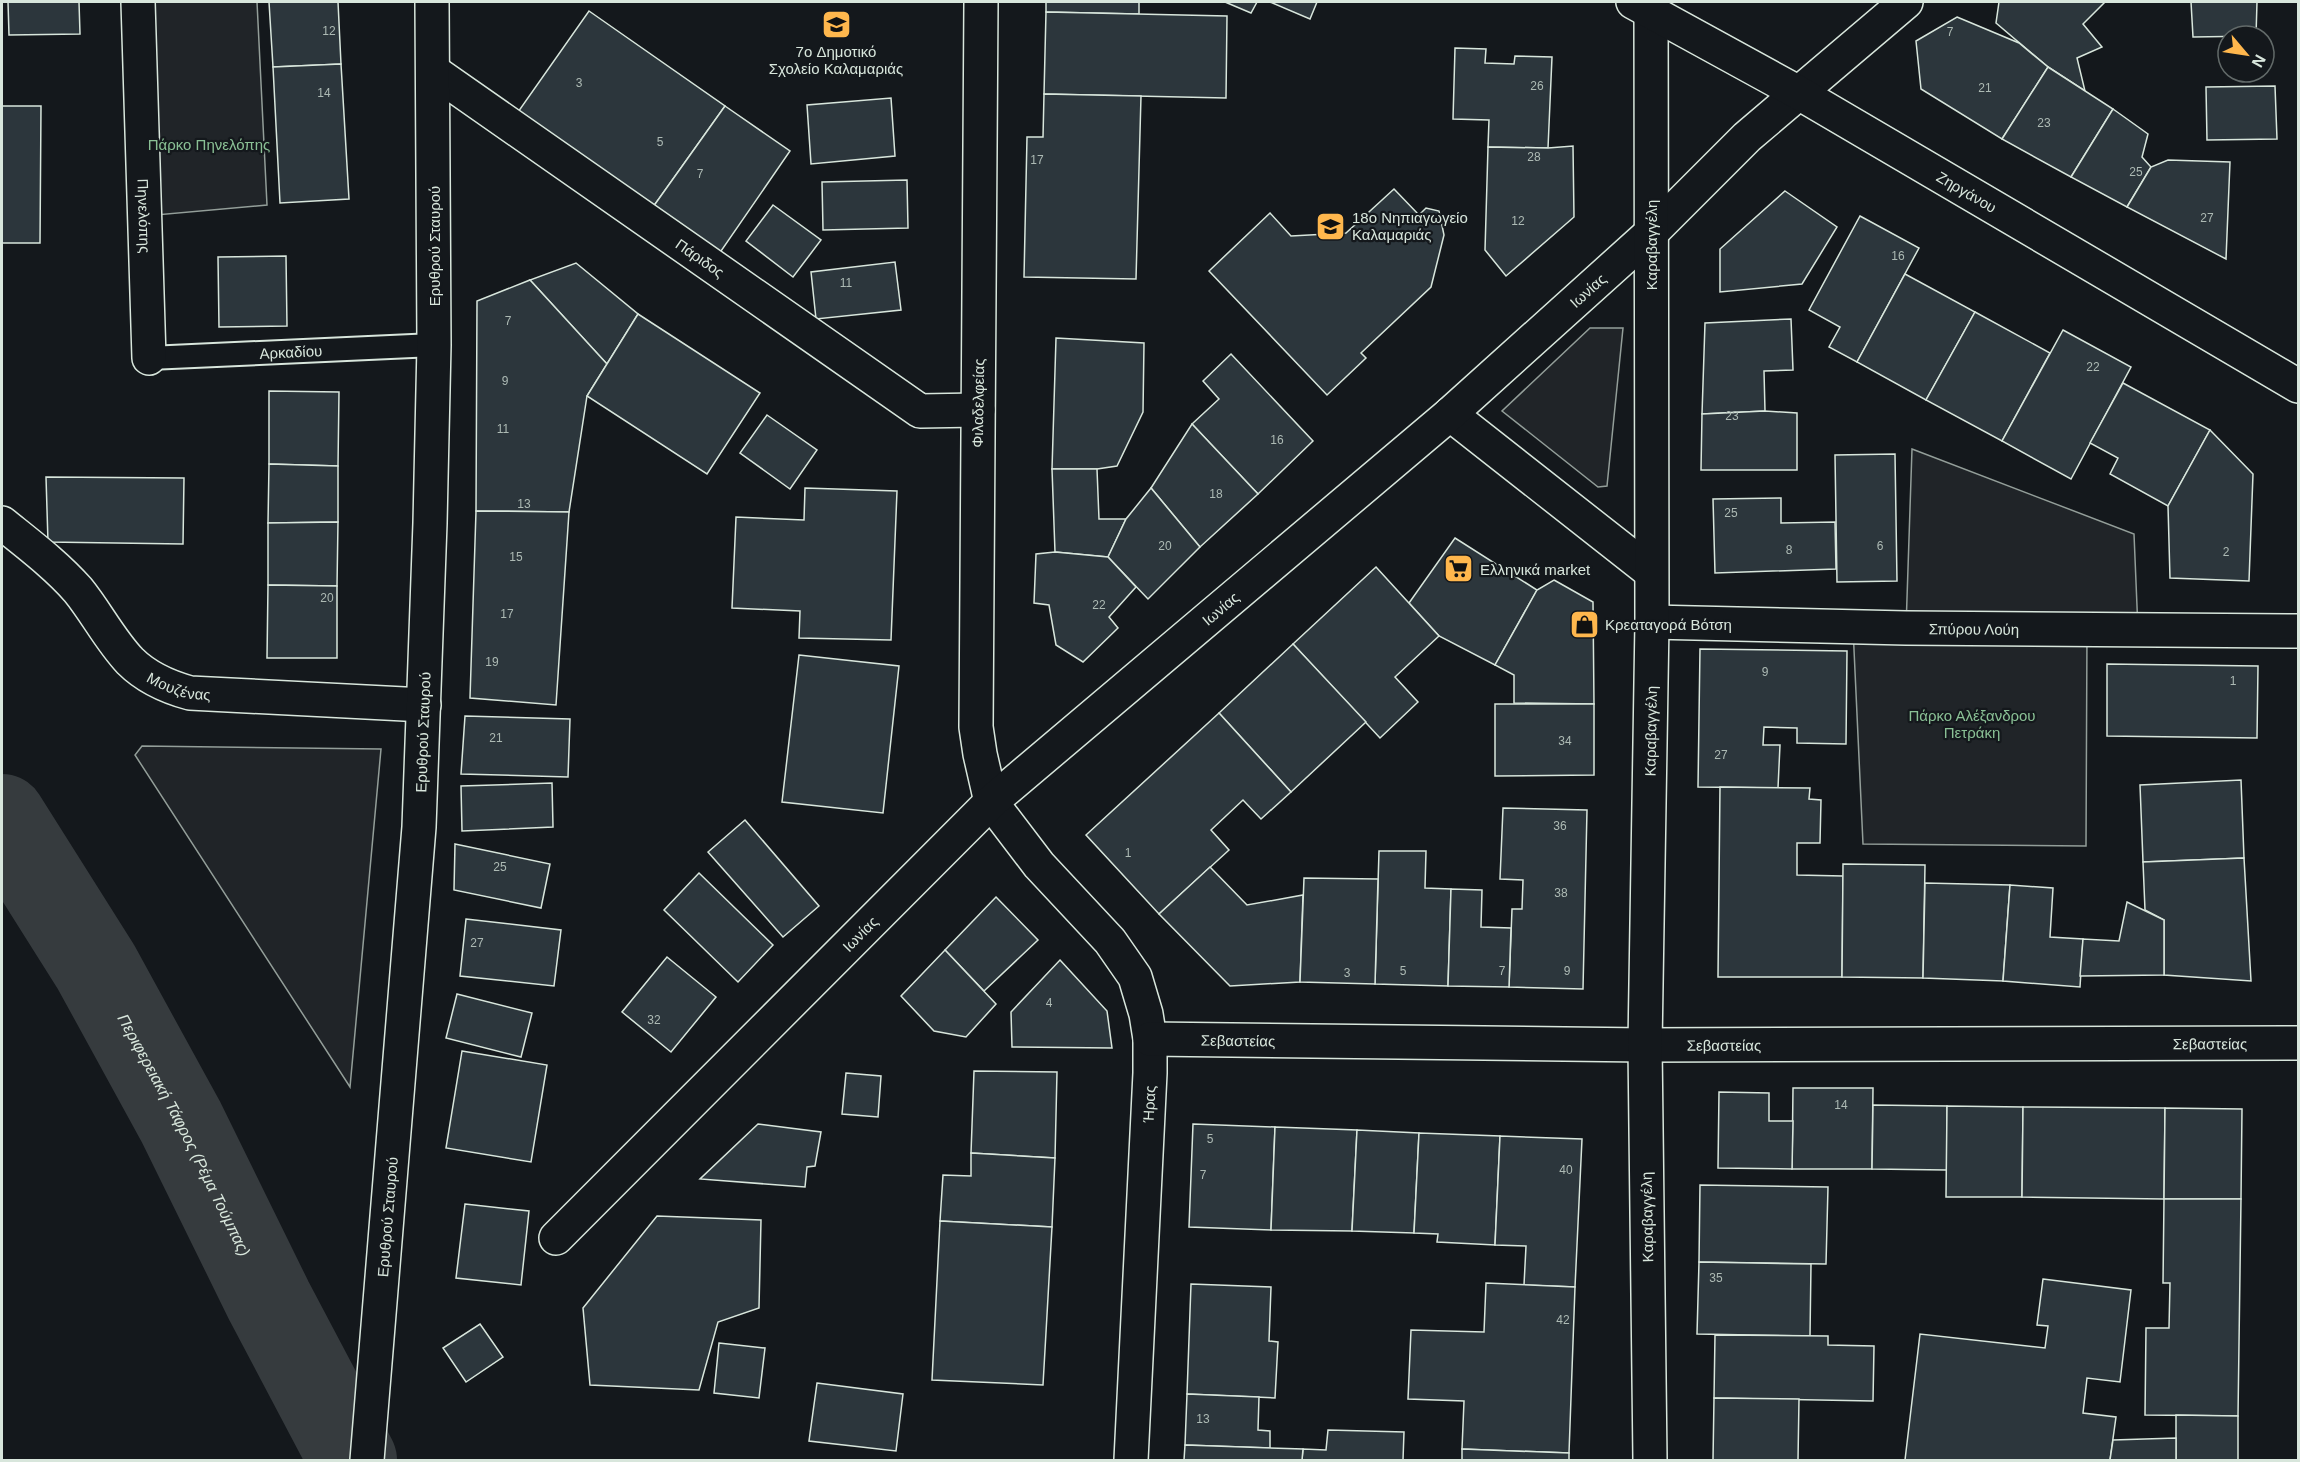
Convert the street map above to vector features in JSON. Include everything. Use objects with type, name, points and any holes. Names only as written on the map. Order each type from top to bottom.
[{"type":"street","name":"Πηνελόπης","points":[[138,2],[149,358]]},
{"type":"street","name":"Ερυθρού Σταυρού","points":[[367,1461],[419,827],[434,345],[432,2]]},
{"type":"street","name":"Φιλαδελφείας","points":[[981,2],[976,727],[991,802]]},
{"type":"street","name":"Ιωνίας","points":[[556,1238],[991,802],[1450,414],[1651,233],[1747,137],[1906,2]]},
{"type":"street","name":"Ζηργάνου","points":[[1645,5],[2298,386]]},
{"type":"street","name":"Καραβαγγέλη","points":[[1645,5],[1651,233],[1652,622],[1645,1045],[1650,1461]]},
{"type":"street","name":"Πάριδος","points":[[433,71],[920,411],[978,410]]},
{"type":"street","points":[[1450,414],[1651,572]]},
{"type":"street","name":"Μουζένας","points":[[2,523],[34,549],[77,590],[130,661],[169,687],[190,693],[424,705]]},
{"type":"street","name":"Σπύρου Λούη","points":[[1652,622],[1853,628],[2298,631]]},
{"type":"street","name":"Ήρας","points":[[991,802],[1039,865],[1110,941],[1135,977],[1141,993],[1150,1040],[1131,1461]]},
{"type":"street","name":"Σεβαστείας","points":[[1150,1040],[1645,1045],[2298,1043]]},
{"type":"lane","name":"Αρκαδίου","points":[[149,358],[434,345]]},
{"type":"green space","name":"Πάρκο Πηνελόπης","points":[[150,2],[257,2],[267,205],[156,215]]},
{"type":"green space","points":[[1590,328],[1623,328],[1607,486],[1598,487],[1502,411]]},
{"type":"green space","name":"Πάρκο Αλέξανδρου Πετράκη","points":[[1912,449],[2134,534],[2138,630],[2087,630],[2086,846],[1863,844],[1853,628],[1906,628]]},
{"type":"green space","points":[[142,746],[381,749],[350,1087],[135,755]]},
{"type":"building","points":[[8,2],[79,2],[80,34],[9,35]]},
{"type":"building","points":[[269,2],[338,2],[341,64],[273,67]]},
{"type":"building","points":[[1046,2],[1139,2],[1139,14],[1046,12]]},
{"type":"building","points":[[1225,2],[1257,2],[1251,13]]},
{"type":"building","points":[[1270,2],[1317,2],[1310,19]]},
{"type":"building","points":[[1999,2],[2105,2],[2083,24],[2102,47],[2077,58],[2085,91],[2048,67],[1996,23]]},
{"type":"building","points":[[2191,2],[2257,2],[2256,24],[2216,24],[2216,37],[2193,37]]},
{"type":"building","points":[[589,11],[725,106],[653,207],[518,112]]},
{"type":"building","points":[[1046,12],[1227,16],[1226,98],[1044,94]]},
{"type":"building","points":[[1957,17],[2019,43],[2048,67],[2002,139],[1921,89],[1916,41]]},
{"type":"building","points":[[1455,48],[1486,49],[1485,63],[1514,64],[1515,56],[1552,57],[1548,148],[1488,147],[1489,120],[1453,119]]},
{"type":"building","points":[[341,64],[349,199],[280,203],[273,67]]},
{"type":"building","points":[[2048,67],[2113,109],[2071,177],[2002,139]]},
{"type":"building","points":[[2275,86],[2277,139],[2207,140],[2206,87]]},
{"type":"building","points":[[1044,94],[1141,96],[1136,279],[1024,277],[1027,137],[1043,137]]},
{"type":"building","points":[[891,98],[895,156],[811,164],[807,105]]},
{"type":"building","points":[[2,106],[41,106],[40,243],[2,243]]},
{"type":"building","points":[[725,106],[790,151],[719,254],[653,207]]},
{"type":"building","points":[[2113,109],[2148,134],[2142,157],[2151,167],[2127,207],[2071,177]]},
{"type":"building","points":[[1573,146],[1574,217],[1506,276],[1485,250],[1488,147]]},
{"type":"building","points":[[2168,160],[2230,162],[2226,259],[2127,207],[2151,167]]},
{"type":"building","points":[[907,180],[908,228],[823,230],[822,182]]},
{"type":"building","points":[[1394,189],[1419,215],[1426,208],[1439,211],[1444,235],[1431,287],[1361,353],[1366,358],[1327,395],[1209,271],[1270,213],[1291,236],[1346,233]]},
{"type":"building","points":[[1785,191],[1837,227],[1802,284],[1720,292],[1720,249]]},
{"type":"building","points":[[773,205],[821,240],[793,277],[746,241]]},
{"type":"building","points":[[1860,216],[1919,248],[1857,362],[1829,347],[1840,327],[1809,310]]},
{"type":"building","points":[[286,256],[287,326],[219,327],[218,257]]},
{"type":"building","points":[[895,262],[901,310],[816,319],[811,272]]},
{"type":"building","points":[[576,263],[638,314],[607,364],[530,280]]},
{"type":"building","points":[[1905,274],[1975,312],[1926,400],[1857,362]]},
{"type":"building","points":[[530,280],[607,364],[587,396],[569,512],[476,511],[477,301]]},
{"type":"building","points":[[1975,312],[2050,353],[2002,441],[1926,400]]},
{"type":"building","points":[[638,314],[760,393],[707,474],[587,396]]},
{"type":"building","points":[[1791,319],[1793,370],[1764,371],[1765,411],[1702,414],[1705,323]]},
{"type":"building","points":[[2063,330],[2131,367],[2071,479],[2002,441]]},
{"type":"building","points":[[1056,338],[1144,343],[1143,412],[1117,466],[1097,469],[1052,469]]},
{"type":"building","points":[[1231,354],[1313,441],[1258,494],[1192,424],[1219,399],[1203,381]]},
{"type":"building","points":[[2123,383],[2210,430],[2168,506],[2110,474],[2118,458],[2090,443]]},
{"type":"building","points":[[269,391],[339,392],[338,466],[269,464]]},
{"type":"building","points":[[1765,411],[1797,413],[1797,470],[1701,470],[1702,414]]},
{"type":"building","points":[[767,415],[817,450],[790,489],[740,453]]},
{"type":"building","points":[[1192,424],[1258,494],[1200,547],[1151,488]]},
{"type":"building","points":[[2210,430],[2253,474],[2249,581],[2170,578],[2168,506]]},
{"type":"building","points":[[1895,454],[1897,581],[1837,582],[1835,455]]},
{"type":"building","points":[[269,464],[338,466],[338,522],[268,523]]},
{"type":"building","points":[[1052,469],[1097,469],[1099,519],[1126,519],[1108,557],[1055,552]]},
{"type":"building","points":[[46,477],[184,478],[183,544],[48,542]]},
{"type":"building","points":[[805,488],[897,491],[891,640],[799,638],[800,611],[732,608],[736,517],[804,520]]},
{"type":"building","points":[[1151,488],[1200,547],[1148,599],[1108,557],[1126,519]]},
{"type":"building","points":[[1781,498],[1781,523],[1835,522],[1836,569],[1715,573],[1713,499]]},
{"type":"building","points":[[476,511],[569,512],[556,705],[470,698]]},
{"type":"building","points":[[338,522],[337,586],[268,585],[268,523]]},
{"type":"building","points":[[1455,538],[1537,590],[1495,665],[1439,636],[1409,603]]},
{"type":"building","points":[[1055,552],[1108,557],[1136,587],[1109,617],[1118,628],[1083,662],[1056,645],[1049,605],[1034,603],[1036,554]]},
{"type":"building","points":[[1376,567],[1439,636],[1395,677],[1418,702],[1380,738],[1293,644]]},
{"type":"building","points":[[1554,580],[1593,602],[1594,704],[1514,703],[1514,675],[1495,665],[1537,590]]},
{"type":"building","points":[[268,585],[337,586],[337,658],[267,658]]},
{"type":"building","points":[[1293,644],[1366,722],[1291,792],[1219,713]]},
{"type":"building","points":[[1700,649],[1847,651],[1846,744],[1797,743],[1797,728],[1764,727],[1763,745],[1780,745],[1778,788],[1698,787]]},
{"type":"building","points":[[799,655],[899,666],[883,813],[782,802]]},
{"type":"building","points":[[2107,664],[2258,666],[2257,738],[2107,736]]},
{"type":"building","points":[[1495,704],[1594,704],[1594,775],[1495,776]]},
{"type":"building","points":[[1219,713],[1291,792],[1261,819],[1243,800],[1211,830],[1229,850],[1159,914],[1086,835]]},
{"type":"building","points":[[465,716],[570,719],[568,777],[461,774]]},
{"type":"building","points":[[2241,780],[2244,858],[2143,862],[2140,785]]},
{"type":"building","points":[[552,783],[553,827],[462,831],[461,786]]},
{"type":"building","points":[[1720,787],[1810,788],[1809,799],[1821,800],[1820,843],[1797,843],[1797,875],[1843,876],[1842,977],[1718,977]]},
{"type":"building","points":[[1503,808],[1587,810],[1583,989],[1509,987],[1512,909],[1522,909],[1523,880],[1500,879]]},
{"type":"building","points":[[745,820],[819,906],[783,937],[708,852]]},
{"type":"building","points":[[455,844],[550,864],[541,908],[454,890]]},
{"type":"building","points":[[1379,851],[1426,851],[1425,888],[1451,889],[1448,986],[1375,984]]},
{"type":"building","points":[[2244,858],[2251,981],[2164,975],[2164,920],[2145,910],[2143,862]]},
{"type":"building","points":[[1843,864],[1925,865],[1923,978],[1842,977]]},
{"type":"building","points":[[1210,867],[1247,905],[1303,895],[1300,982],[1230,986],[1159,914]]},
{"type":"building","points":[[699,873],[773,945],[738,982],[664,910]]},
{"type":"building","points":[[1304,878],[1378,879],[1375,984],[1300,982]]},
{"type":"building","points":[[1925,883],[2010,885],[2003,981],[1923,978]]},
{"type":"building","points":[[2010,885],[2053,888],[2050,937],[2083,939],[2080,987],[2003,981]]},
{"type":"building","points":[[1451,889],[1482,890],[1481,927],[1511,928],[1509,987],[1448,986]]},
{"type":"building","points":[[996,897],[1038,940],[984,991],[945,950]]},
{"type":"building","points":[[2127,902],[2164,920],[2164,975],[2080,976],[2083,939],[2119,941]]},
{"type":"building","points":[[466,919],[561,930],[554,986],[460,976]]},
{"type":"building","points":[[945,950],[996,1004],[966,1037],[934,1031],[901,996]]},
{"type":"building","points":[[667,957],[716,997],[671,1052],[622,1012]]},
{"type":"building","points":[[1060,960],[1107,1011],[1112,1048],[1012,1047],[1011,1012]]},
{"type":"building","points":[[457,994],[532,1013],[521,1057],[446,1038]]},
{"type":"building","points":[[462,1051],[547,1065],[531,1162],[446,1148]]},
{"type":"building","points":[[974,1071],[1057,1072],[1055,1158],[971,1153]]},
{"type":"building","points":[[846,1073],[881,1076],[878,1117],[842,1114]]},
{"type":"building","points":[[1793,1088],[1873,1088],[1872,1169],[1792,1169]]},
{"type":"building","points":[[1719,1092],[1769,1093],[1769,1121],[1793,1121],[1792,1169],[1718,1168]]},
{"type":"building","points":[[1873,1105],[1947,1106],[1947,1170],[1872,1169]]},
{"type":"building","points":[[1947,1106],[2023,1107],[2022,1197],[1946,1197]]},
{"type":"building","points":[[2023,1107],[2165,1108],[2164,1199],[2022,1197]]},
{"type":"building","points":[[2165,1108],[2242,1109],[2241,1199],[2164,1199]]},
{"type":"building","points":[[758,1124],[821,1132],[815,1166],[807,1167],[805,1187],[700,1179]]},
{"type":"building","points":[[1193,1124],[1275,1127],[1271,1230],[1189,1227]]},
{"type":"building","points":[[1275,1127],[1357,1130],[1352,1231],[1271,1230]]},
{"type":"building","points":[[1357,1130],[1419,1133],[1414,1233],[1352,1231]]},
{"type":"building","points":[[1419,1133],[1500,1136],[1495,1245],[1437,1242],[1438,1234],[1414,1233]]},
{"type":"building","points":[[1500,1136],[1582,1139],[1575,1287],[1524,1285],[1526,1246],[1495,1245]]},
{"type":"building","points":[[971,1153],[1055,1158],[1052,1227],[940,1221],[943,1175],[971,1176]]},
{"type":"building","points":[[1700,1185],[1828,1187],[1826,1264],[1699,1262]]},
{"type":"building","points":[[2164,1199],[2241,1199],[2238,1416],[2145,1415],[2146,1328],[2169,1328],[2170,1283],[2163,1283]]},
{"type":"building","points":[[465,1204],[529,1211],[521,1285],[456,1278]]},
{"type":"building","points":[[657,1216],[761,1220],[759,1308],[718,1322],[699,1390],[590,1385],[583,1308]]},
{"type":"building","points":[[940,1221],[1052,1227],[1043,1385],[932,1380]]},
{"type":"building","points":[[1699,1262],[1811,1264],[1810,1336],[1697,1334]]},
{"type":"building","points":[[2043,1279],[2131,1290],[2120,1382],[2087,1378],[2083,1413],[2116,1417],[2110,1460],[1905,1460],[1920,1334],[2045,1348],[2048,1326],[2037,1325]]},
{"type":"building","points":[[1486,1283],[1575,1287],[1569,1453],[1462,1449],[1464,1401],[1408,1399],[1411,1330],[1484,1332]]},
{"type":"building","points":[[1191,1284],[1271,1287],[1269,1341],[1278,1342],[1275,1398],[1187,1394]]},
{"type":"building","points":[[480,1324],[503,1357],[466,1382],[443,1348]]},
{"type":"building","points":[[1715,1335],[1828,1336],[1828,1345],[1874,1346],[1873,1401],[1714,1398]]},
{"type":"building","points":[[719,1343],[765,1348],[759,1398],[714,1393]]},
{"type":"building","points":[[817,1383],[903,1394],[896,1451],[809,1441]]},
{"type":"building","points":[[1187,1394],[1259,1397],[1258,1430],[1270,1431],[1270,1448],[1185,1445]]},
{"type":"building","points":[[1714,1398],[1799,1399],[1798,1460],[1713,1460]]},
{"type":"building","points":[[2176,1415],[2238,1416],[2238,1460],[2176,1460]]},
{"type":"building","points":[[1328,1430],[1404,1432],[1403,1460],[1302,1460],[1303,1449],[1326,1450]]},
{"type":"building","points":[[2176,1438],[2176,1460],[2110,1460],[2113,1440]]},
{"type":"building","points":[[1185,1445],[1303,1449],[1302,1460],[1184,1460]]},
{"type":"building","points":[[1462,1449],[1569,1453],[1569,1460],[1462,1460]]},
{"type":"waterway","name":"Περιφερειακή Τάφρος (Ρέμα Τούμπας)","points":[[2,818],[96,967],[181,1122],[269,1301],[353,1460]]},
{"type":"place","name":"7o Δημοτικό Σχολείο Καλαμαριάς","points":[[836,24]]},
{"type":"place","name":"18ο Νηπιαγωγείο Καλαμαριάς","points":[[1331,226]]},
{"type":"place","name":"Ελληνικά market","points":[[1459,569]]},
{"type":"place","name":"Κρεαταγορά Βότση","points":[[1584,624]]}]
